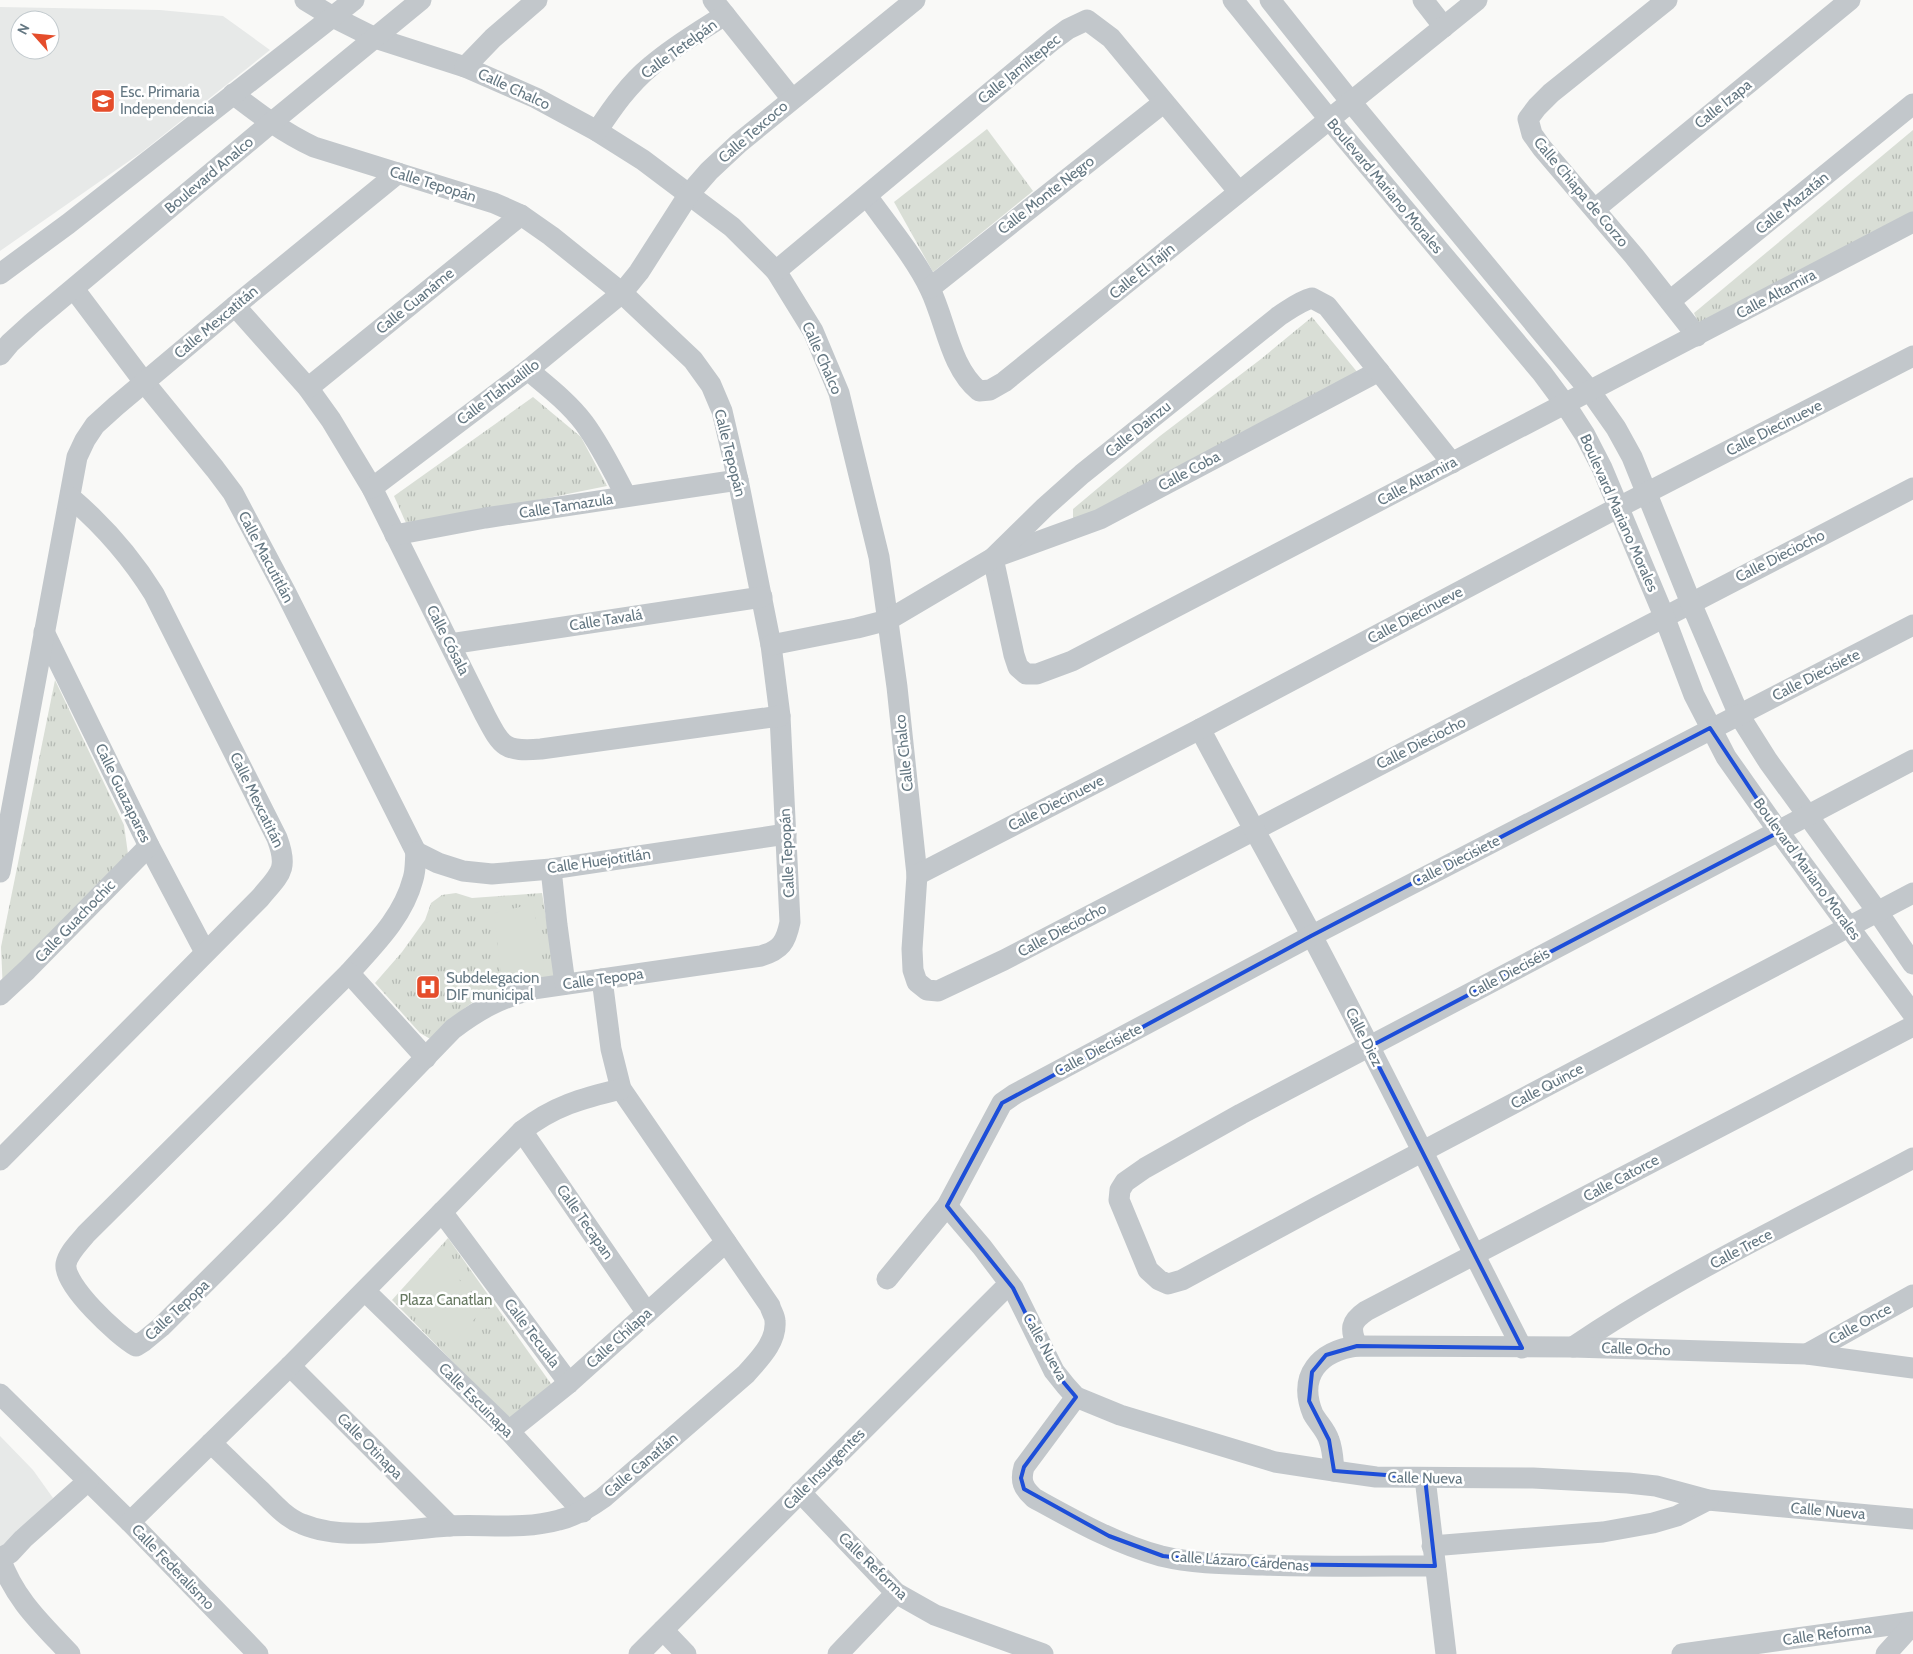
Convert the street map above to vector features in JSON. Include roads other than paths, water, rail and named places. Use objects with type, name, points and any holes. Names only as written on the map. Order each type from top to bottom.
[{"type":"street","name":"Calle Chalco","points":[[305,0],[332,17],[375,38],[465,67],[536,98],[597,131],[644,160],[732,227],[776,271],[812,331],[839,393],[879,557],[906,762],[917,875],[912,949],[913,970],[917,982],[927,990]]},
{"type":"street","points":[[0,274],[68,224],[354,0]]},
{"type":"street","name":"Boulevard Analco","points":[[0,355],[32,323],[270,123],[421,0]]},
{"type":"street","points":[[465,67],[493,38],[537,0]]},
{"type":"street","name":"Calle Texcoco","points":[[622,293],[639,272],[689,194],[709,171],[792,99],[915,0]]},
{"type":"street","name":"Boulevard Mariano Morales","points":[[1233,0],[1329,119],[1542,372],[1565,404],[1585,435],[1619,506],[1694,695],[1726,757],[1913,1014]]},
{"type":"street","name":"Boulevard Mariano Morales","points":[[1270,0],[1351,102],[1590,391],[1616,428],[1632,457],[1739,715],[1806,816],[1878,911],[1913,964]]},
{"type":"street","points":[[1423,0],[1444,26]]},
{"type":"street","name":"Calle El Tajín","points":[[867,196],[930,288],[962,371],[971,385],[979,391],[990,390],[1004,382],[1477,0]]},
{"type":"street","name":"Calle Chiapa de Corzo","points":[[1667,0],[1551,93],[1537,106],[1528,119],[1532,134],[1697,336]]},
{"type":"street","name":"Calle Izapa","points":[[1595,209],[1850,0]]},
{"type":"street","points":[[719,8],[792,99]]},
{"type":"street","name":"Calle Tetelpán","points":[[597,131],[614,106],[651,66],[719,8]]},
{"type":"street","name":"Calle Jamiltepec","points":[[776,271],[1053,40],[1068,29],[1088,20],[1111,38],[1163,103],[1239,192]]},
{"type":"street","name":"Calle Tepopán","points":[[233,94],[270,123],[314,147],[494,203],[521,215],[551,236],[622,293],[693,360],[710,385],[722,411],[738,480],[771,645],[780,716],[790,922],[788,934],[782,945],[773,952],[761,956]]},
{"type":"street","name":"Calle Monte Negro","points":[[930,288],[1163,103]]},
{"type":"street","name":"Calle Mazatán","points":[[1670,301],[1913,104]]},
{"type":"street","name":"Calle Mexcatitán","points":[[0,872],[77,457],[85,440],[95,425],[144,382],[398,173]]},
{"type":"street","name":"Calle Cuanáme","points":[[308,388],[521,215]]},
{"type":"street","name":"Calle Altamira","points":[[993,558],[1018,667],[1026,674],[1037,674],[1072,661],[1913,222]]},
{"type":"street","name":"Calle Macutitlán","points":[[74,289],[144,382],[233,493],[286,593],[416,852]]},
{"type":"street","name":"Calle Tlahualillo","points":[[372,488],[528,370],[622,293]]},
{"type":"street","name":"Calle Dainzu","points":[[771,645],[888,620],[993,558],[1082,474],[1296,304],[1312,298],[1327,306],[1452,463]]},
{"type":"street","name":"Calle Cósala","points":[[235,306],[308,388],[332,420],[372,488],[496,736],[506,747],[522,750],[541,749],[780,716]]},
{"type":"street","name":"Calle Diecinueve","points":[[917,875],[1200,729],[1619,506],[1913,356]]},
{"type":"street","points":[[528,370],[560,396],[583,422],[606,455],[626,496]]},
{"type":"street","name":"Calle Coba","points":[[993,558],[1100,519],[1379,371]]},
{"type":"street","name":"Calle Tamazula","points":[[395,535],[485,518],[738,480]]},
{"type":"street","name":"Calle Dieciocho","points":[[927,990],[938,991],[973,976],[1913,488]]},
{"type":"street","name":"Calle Mexcatitán","points":[[0,1160],[260,898],[283,868],[283,855],[273,830],[154,594],[136,566],[111,536],[70,496]]},
{"type":"street","name":"Calle Tavalá","points":[[450,644],[762,597]]},
{"type":"street","name":"Calle Diecisiete","points":[[946,1206],[1002,1103],[1015,1094],[1311,936],[1710,728],[1739,715],[1913,625]]},
{"type":"street","name":"Calle Guazapares","points":[[44,632],[149,846],[205,952]]},
{"type":"street","name":"Calle Diez","points":[[1200,729],[1424,1152],[1522,1348]]},
{"type":"street","name":"Calle Dieciséis","points":[[1182,1280],[1168,1284],[1158,1280],[1148,1270],[1119,1200],[1120,1190],[1125,1182],[1145,1168],[1241,1114],[1913,760]]},
{"type":"street","name":"Calle Huejotitlán","points":[[416,852],[438,863],[463,871],[492,874],[551,869],[786,834]]},
{"type":"street","name":"Calle Guachochic","points":[[0,995],[149,846]]},
{"type":"street","name":"Calle Tepopa","points":[[416,852],[414,876],[408,897],[399,914],[349,973],[76,1246],[66,1262],[66,1269],[75,1287],[118,1334],[127,1341],[136,1346],[144,1342],[161,1327],[453,1030],[476,1012],[510,996],[533,989],[761,956]]},
{"type":"street","points":[[551,869],[556,925],[565,984]]},
{"type":"street","name":"Calle Quince","points":[[1182,1280],[1913,893]]},
{"type":"street","points":[[349,973],[426,1058]]},
{"type":"street","name":"Calle Canatlán","points":[[211,1444],[279,1508],[300,1523],[320,1531],[386,1531],[450,1526],[530,1525],[558,1521],[583,1512],[638,1468],[746,1374],[774,1336],[775,1320],[770,1306],[621,1089],[611,1049],[602,978]]},
{"type":"street","name":"Calle Catorce","points":[[1357,1346],[1352,1330],[1360,1316],[1913,1026]]},
{"type":"street","points":[[130,1522],[290,1366],[522,1131],[537,1119],[559,1107],[581,1099],[621,1089]]},
{"type":"street","name":"Calle Tecapan","points":[[522,1131],[647,1313]]},
{"type":"street","name":"Calle Trece","points":[[1573,1347],[1688,1277],[1913,1158]]},
{"type":"street","points":[[887,1278],[946,1206]]},
{"type":"street","name":"Calle Nueva","points":[[946,1206],[982,1247],[1016,1292],[1054,1371],[1076,1397],[1120,1414],[1275,1462],[1376,1477],[1534,1478],[1628,1483],[1656,1486],[1708,1500],[1913,1519]]},
{"type":"street","name":"Calle Tecuala","points":[[442,1212],[569,1383]]},
{"type":"street","name":"Calle Chilapa","points":[[509,1431],[569,1383],[726,1242]]},
{"type":"street","name":"Calle Insurgentes","points":[[639,1654],[1002,1291],[1010,1286]]},
{"type":"street","name":"Calle Escuinapa","points":[[365,1291],[509,1431],[583,1512]]},
{"type":"street","name":"Calle Once","points":[[1807,1354],[1913,1295]]},
{"type":"street","name":"Calle Ocho","points":[[1334,1471],[1329,1440],[1311,1409],[1308,1392],[1309,1381],[1317,1363],[1326,1355],[1344,1348],[1357,1346],[1573,1347],[1807,1354],[1913,1368]]},
{"type":"street","name":"Calle Otinapa","points":[[290,1366],[450,1526]]},
{"type":"street","name":"Calle Federalismo","points":[[0,1394],[130,1522],[258,1654]]},
{"type":"street","name":"Calle Lázaro Cárdenas","points":[[1076,1397],[1024,1467],[1021,1478],[1024,1489],[1034,1498],[1134,1548],[1192,1561],[1312,1566],[1434,1556],[1629,1528],[1677,1516],[1708,1500]]},
{"type":"street","points":[[1425,1478],[1446,1654]]},
{"type":"street","points":[[70,1654],[21,1600],[6,1575],[0,1558],[10,1553],[88,1480]]},
{"type":"street","name":"Calle Reforma","points":[[800,1492],[896,1593],[935,1615],[1038,1653]]},
{"type":"street","points":[[838,1654],[896,1593]]},
{"type":"street","points":[[1886,1654],[1913,1623]]},
{"type":"street","name":"Calle Reforma","points":[[1691,1653],[1913,1623]]},
{"type":"street","points":[[662,1630],[686,1654]]},
{"type":"place","name":"Esc. Primaria Independencia","points":[[103,101]]},
{"type":"place","name":"Subdelegacion DIF municipal","points":[[428,987]]},
{"type":"park label","name":"Plaza Canatlan","points":[[446,1300]]}]
